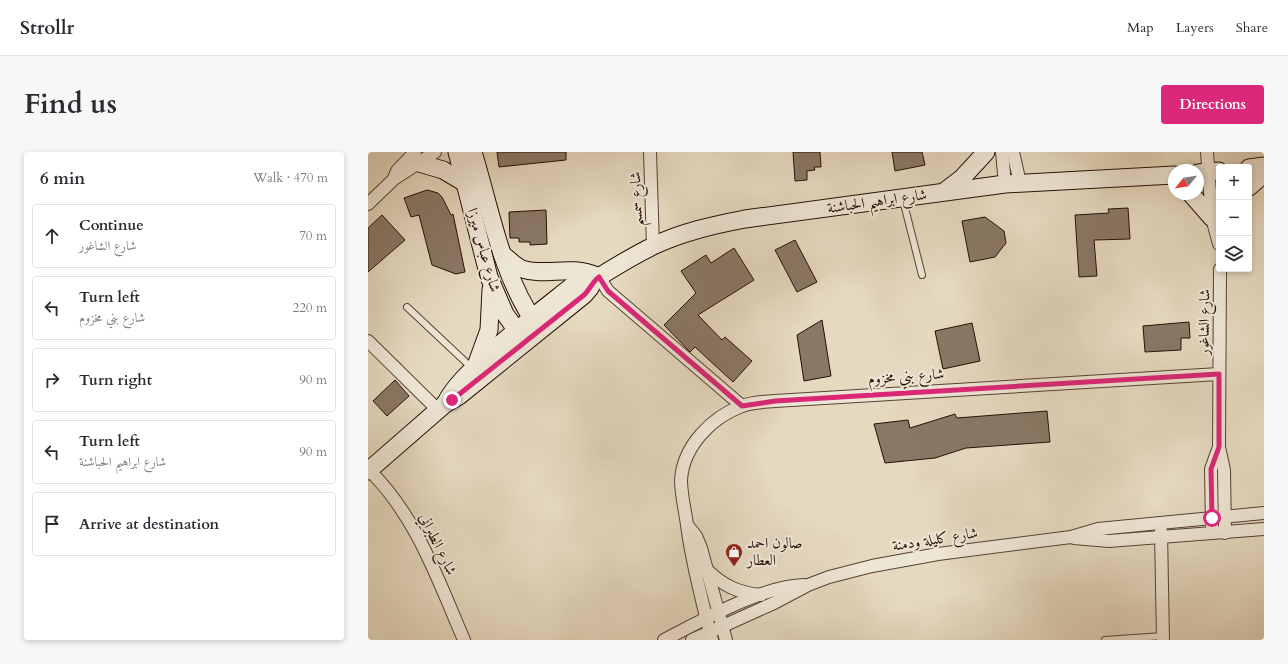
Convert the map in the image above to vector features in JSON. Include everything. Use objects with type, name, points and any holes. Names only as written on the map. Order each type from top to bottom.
[{"type":"street","points":[[368,204],[416,155],[435,152]]},
{"type":"street","name":"شارع عباس ميرزا","points":[[457,152],[490,277],[505,314],[520,336]]},
{"type":"street","name":"شارع عباس ميرزا","points":[[473,152],[501,252],[523,306],[535,324]]},
{"type":"street","name":"شارع سمسم","points":[[650,152],[653,246]]},
{"type":"street","points":[[945,192],[962,178],[986,152]]},
{"type":"street","points":[[1002,152],[1012,183]]},
{"type":"street","points":[[1012,183],[1013,152]]},
{"type":"street","points":[[1208,152],[1212,218],[1217,236]]},
{"type":"street","points":[[416,155],[465,183]]},
{"type":"street","points":[[1252,168],[1264,166]]},
{"type":"street","points":[[1252,184],[1264,174]]},
{"type":"street","name":"شارع ابراهيم الحباشنة","points":[[442,407],[453,391],[474,368],[535,324],[576,284],[585,280],[597,279],[653,246],[714,224],[1012,183],[1168,177]]},
{"type":"street","points":[[1196,200],[1212,218]]},
{"type":"street","points":[[501,252],[521,269],[534,272],[575,270],[588,272],[611,294],[742,406]]},
{"type":"street","name":"شارع الشاغور","points":[[1220,272],[1219,447],[1224,470],[1225,533]]},
{"type":"street","points":[[474,368],[485,343],[491,317],[490,277]]},
{"type":"street","name":"شارع ابراهيم الحباشنة","points":[[368,470],[442,407],[459,396],[520,336]]},
{"type":"street","points":[[368,341],[442,407]]},
{"type":"street","name":"شارع بني مخزوم","points":[[726,640],[721,626],[713,615],[689,544],[688,526],[682,497],[681,478],[686,459],[696,442],[708,426],[724,414],[742,406],[775,401],[1219,374]]},
{"type":"street","name":"شارع الشاغور","points":[[1212,534],[1211,469],[1219,447]]},
{"type":"street","name":"شارع الطبراني","points":[[368,470],[405,513],[420,539],[464,640]]},
{"type":"street","name":"شارع كليلة ودمنة","points":[[692,640],[711,636],[721,626],[774,603],[808,585],[850,571],[893,561],[1071,537],[1098,529],[1264,514]]},
{"type":"street","points":[[1161,523],[1163,638]]},
{"type":"street","name":"شارع بني مخزوم","points":[[688,526],[698,542],[706,569],[713,615],[711,636]]},
{"type":"street","name":"شارع كليلة ودمنة","points":[[1071,537],[1110,541],[1264,529]]},
{"type":"street","points":[[706,569],[726,585],[737,590],[762,595]]},
{"type":"street","name":"شارع كليلة ودمنة","points":[[664,640],[713,615],[762,595],[789,587],[808,585]]},
{"type":"lane","points":[[902,198],[922,275]]},
{"type":"lane","points":[[407,308],[474,368]]},
{"type":"lane","points":[[1105,640],[1163,638]]},
{"type":"building","points":[[497,152],[566,152],[566,160],[499,167]]},
{"type":"building","points":[[793,152],[820,152],[821,167],[814,167],[815,170],[807,171],[807,180],[795,181]]},
{"type":"building","points":[[892,152],[922,152],[925,165],[895,171]]},
{"type":"building","points":[[427,190],[438,193],[442,197],[451,215],[453,214],[465,272],[456,274],[432,265],[419,215],[411,217],[404,198]]},
{"type":"building","points":[[1128,208],[1130,239],[1094,240],[1097,276],[1079,277],[1075,215],[1109,213],[1108,209]]},
{"type":"building","points":[[546,210],[547,244],[530,245],[530,242],[519,242],[519,238],[510,238],[509,212]]},
{"type":"building","points":[[382,215],[405,240],[368,272],[368,228]]},
{"type":"building","points":[[985,217],[1004,231],[1006,243],[995,257],[970,262],[962,221]]},
{"type":"building","points":[[795,240],[817,282],[797,292],[775,250]]},
{"type":"building","points":[[734,248],[754,280],[698,315],[722,340],[725,337],[752,361],[733,382],[695,347],[690,352],[664,325],[696,293],[681,271],[706,255],[711,263]]},
{"type":"building","points":[[822,320],[831,376],[804,381],[797,335]]},
{"type":"building","points":[[1189,322],[1190,338],[1181,338],[1181,350],[1145,352],[1143,326]]},
{"type":"building","points":[[972,323],[980,361],[943,369],[935,331]]},
{"type":"building","points":[[395,380],[409,396],[387,416],[373,401]]},
{"type":"building","points":[[1047,411],[1050,442],[966,448],[935,458],[885,463],[874,424],[908,420],[910,428],[955,414],[957,418]]},
{"type":"place","name":"صالون احمد العطار","points":[[734,567]]},
{"type":"route","points":[[452,400],[459,396],[584,295],[593,285],[594,280],[599,277],[608,291],[742,406],[758,402],[1219,374],[1219,447],[1213,461],[1210,477],[1212,518]]}]
